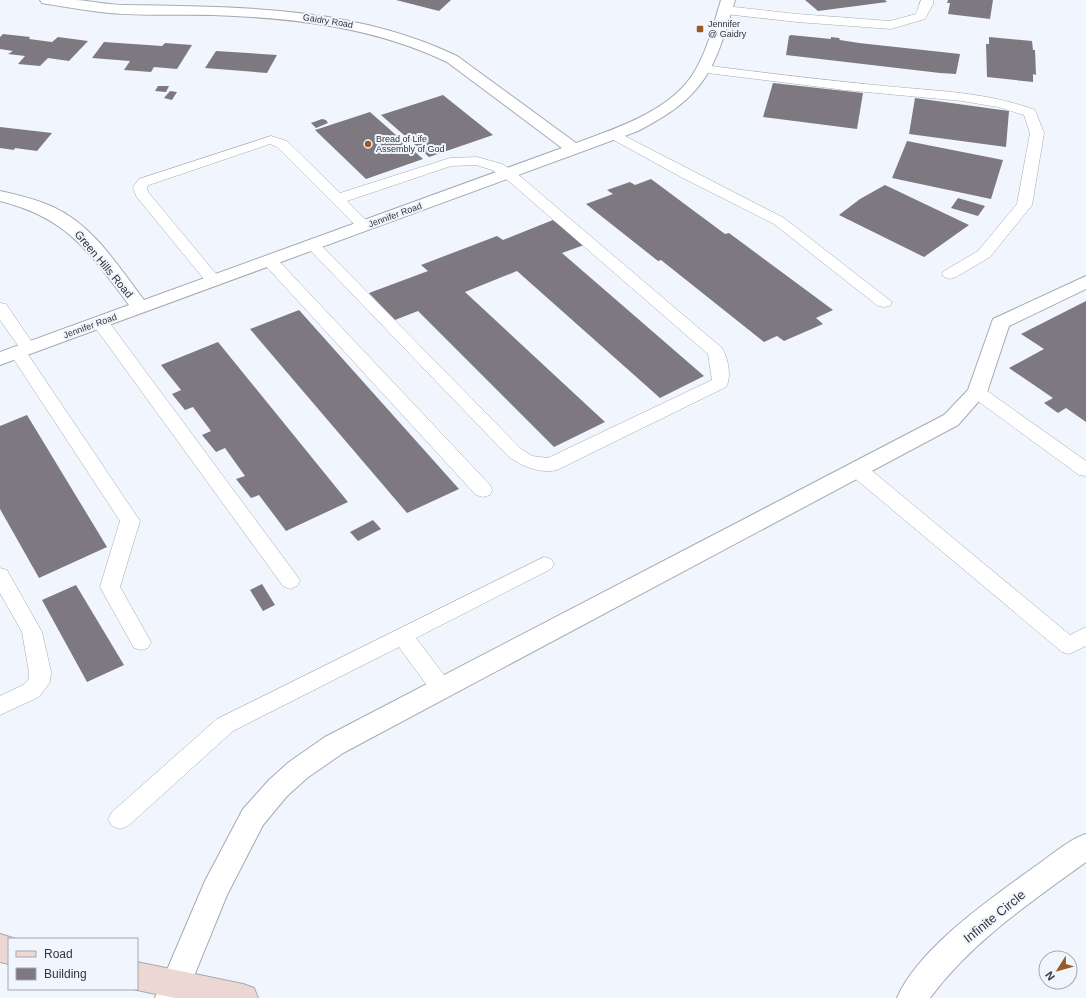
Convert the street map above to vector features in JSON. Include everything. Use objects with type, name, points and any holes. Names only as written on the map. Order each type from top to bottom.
[{"type":"street","name":"Gaidry Road","points":[[47,0],[111,9],[215,11],[280,15],[335,22],[376,30],[417,44],[452,59],[475,74],[575,150]]},
{"type":"street","name":"Jennifer Road","points":[[0,359],[575,150],[615,135],[648,120],[672,104],[689,89],[704,69],[709,60],[726,5]]},
{"type":"street","name":"Green Hills Road","points":[[0,196],[40,207],[60,217],[77,229],[140,308]]},
{"type":"street","points":[[173,991],[215,890],[253,817],[278,788],[298,770],[334,745],[858,470],[950,420],[977,392],[1000,323],[1086,282]]},
{"type":"street","name":"Infinite Circle","points":[[912,998],[922,983],[967,937],[1012,900],[1086,846]]},
{"type":"street","points":[[138,976],[173,991],[243,998]]},
{"type":"lane","points":[[726,5],[797,18],[891,25],[921,16],[927,4],[927,0]]},
{"type":"lane","points":[[704,69],[956,97],[1014,106],[1030,113],[1037,133],[1024,205],[984,254],[950,274]]},
{"type":"lane","points":[[615,135],[686,174],[779,221],[884,302]]},
{"type":"lane","points":[[214,281],[141,193],[140,187],[144,182],[271,140],[282,144],[364,226]]},
{"type":"lane","points":[[313,245],[514,454],[527,461],[550,465],[720,383],[722,375],[716,352],[509,174],[489,164],[477,161],[450,162],[337,199]]},
{"type":"lane","points":[[270,261],[483,490]]},
{"type":"lane","points":[[0,308],[23,350],[130,522],[110,587],[141,642]]},
{"type":"lane","points":[[100,322],[290,581]]},
{"type":"lane","points":[[977,392],[1086,470]]},
{"type":"lane","points":[[858,470],[1069,646],[1086,635]]},
{"type":"lane","points":[[120,818],[225,725],[544,564]]},
{"type":"lane","points":[[0,575],[32,632],[40,672],[39,682],[32,691],[0,706]]},
{"type":"lane","points":[[402,636],[442,689]]},
{"type":"building","points":[[396,0],[451,0],[439,11]]},
{"type":"building","points":[[805,0],[885,0],[887,2],[818,11]]},
{"type":"building","points":[[948,0],[993,0],[990,19],[948,14],[950,3],[947,3]]},
{"type":"building","points":[[3,34],[30,37],[29,39],[52,42],[58,37],[88,41],[69,61],[48,58],[40,66],[18,64],[25,56],[8,54],[13,51],[0,49],[0,37]]},
{"type":"building","points":[[789,36],[831,39],[831,37],[859,43],[960,54],[956,74],[940,73],[786,55]]},
{"type":"building","points":[[989,37],[1032,41],[1033,50],[1035,50],[1036,75],[1033,74],[1033,82],[987,77],[986,44],[989,44]]},
{"type":"building","points":[[104,42],[162,46],[165,43],[192,45],[177,69],[154,67],[151,72],[124,70],[130,61],[92,58]]},
{"type":"building","points":[[216,51],[277,55],[267,73],[205,68]]},
{"type":"building","points":[[773,83],[863,93],[857,129],[763,117]]},
{"type":"building","points":[[158,86],[169,86],[166,92],[155,91]]},
{"type":"building","points":[[170,91],[177,92],[172,100],[164,98]]},
{"type":"building","points":[[443,95],[493,135],[429,157],[381,115]]},
{"type":"building","points":[[915,98],[1009,111],[1006,147],[909,134]]},
{"type":"building","name":"Bread of Life Assembly of God","points":[[370,112],[423,159],[366,179],[315,130]]},
{"type":"building","points":[[322,119],[326,120],[328,123],[316,128],[311,123]]},
{"type":"building","points":[[0,127],[52,133],[37,151],[15,148],[14,150],[0,148]]},
{"type":"building","points":[[907,141],[1003,160],[991,199],[892,178]]},
{"type":"building","points":[[651,179],[725,234],[729,233],[833,310],[816,318],[823,324],[784,341],[777,336],[764,342],[661,260],[658,261],[586,204],[613,194],[607,190],[630,182],[635,185]]},
{"type":"building","points":[[885,185],[969,225],[924,257],[839,215],[860,199]]},
{"type":"building","points":[[958,198],[985,206],[978,216],[951,208]]},
{"type":"building","points":[[553,220],[584,245],[562,253],[704,376],[660,398],[517,271],[465,292],[605,422],[554,447],[418,311],[395,320],[369,293],[428,271],[421,265],[497,236],[503,240]]},
{"type":"building","points":[[1086,301],[1086,422],[1066,408],[1058,413],[1044,403],[1053,398],[1009,368],[1044,349],[1021,334]]},
{"type":"building","points":[[299,310],[459,489],[407,513],[250,329]]},
{"type":"building","points":[[218,342],[348,502],[286,531],[259,495],[251,498],[236,479],[245,476],[225,448],[216,452],[202,435],[211,431],[193,407],[185,410],[172,394],[181,390],[161,365]]},
{"type":"building","points":[[27,415],[107,547],[39,578],[0,509],[0,426]]},
{"type":"building","points":[[373,520],[381,529],[358,541],[350,532]]},
{"type":"building","points":[[262,584],[275,605],[263,611],[250,590]]},
{"type":"building","points":[[76,585],[124,665],[87,682],[42,600]]},
{"type":"place","name":"Jennifer @ Gaidry","points":[[700,29]]},
{"type":"place","name":"Bread of Life Assembly of God","points":[[368,144]]}]
